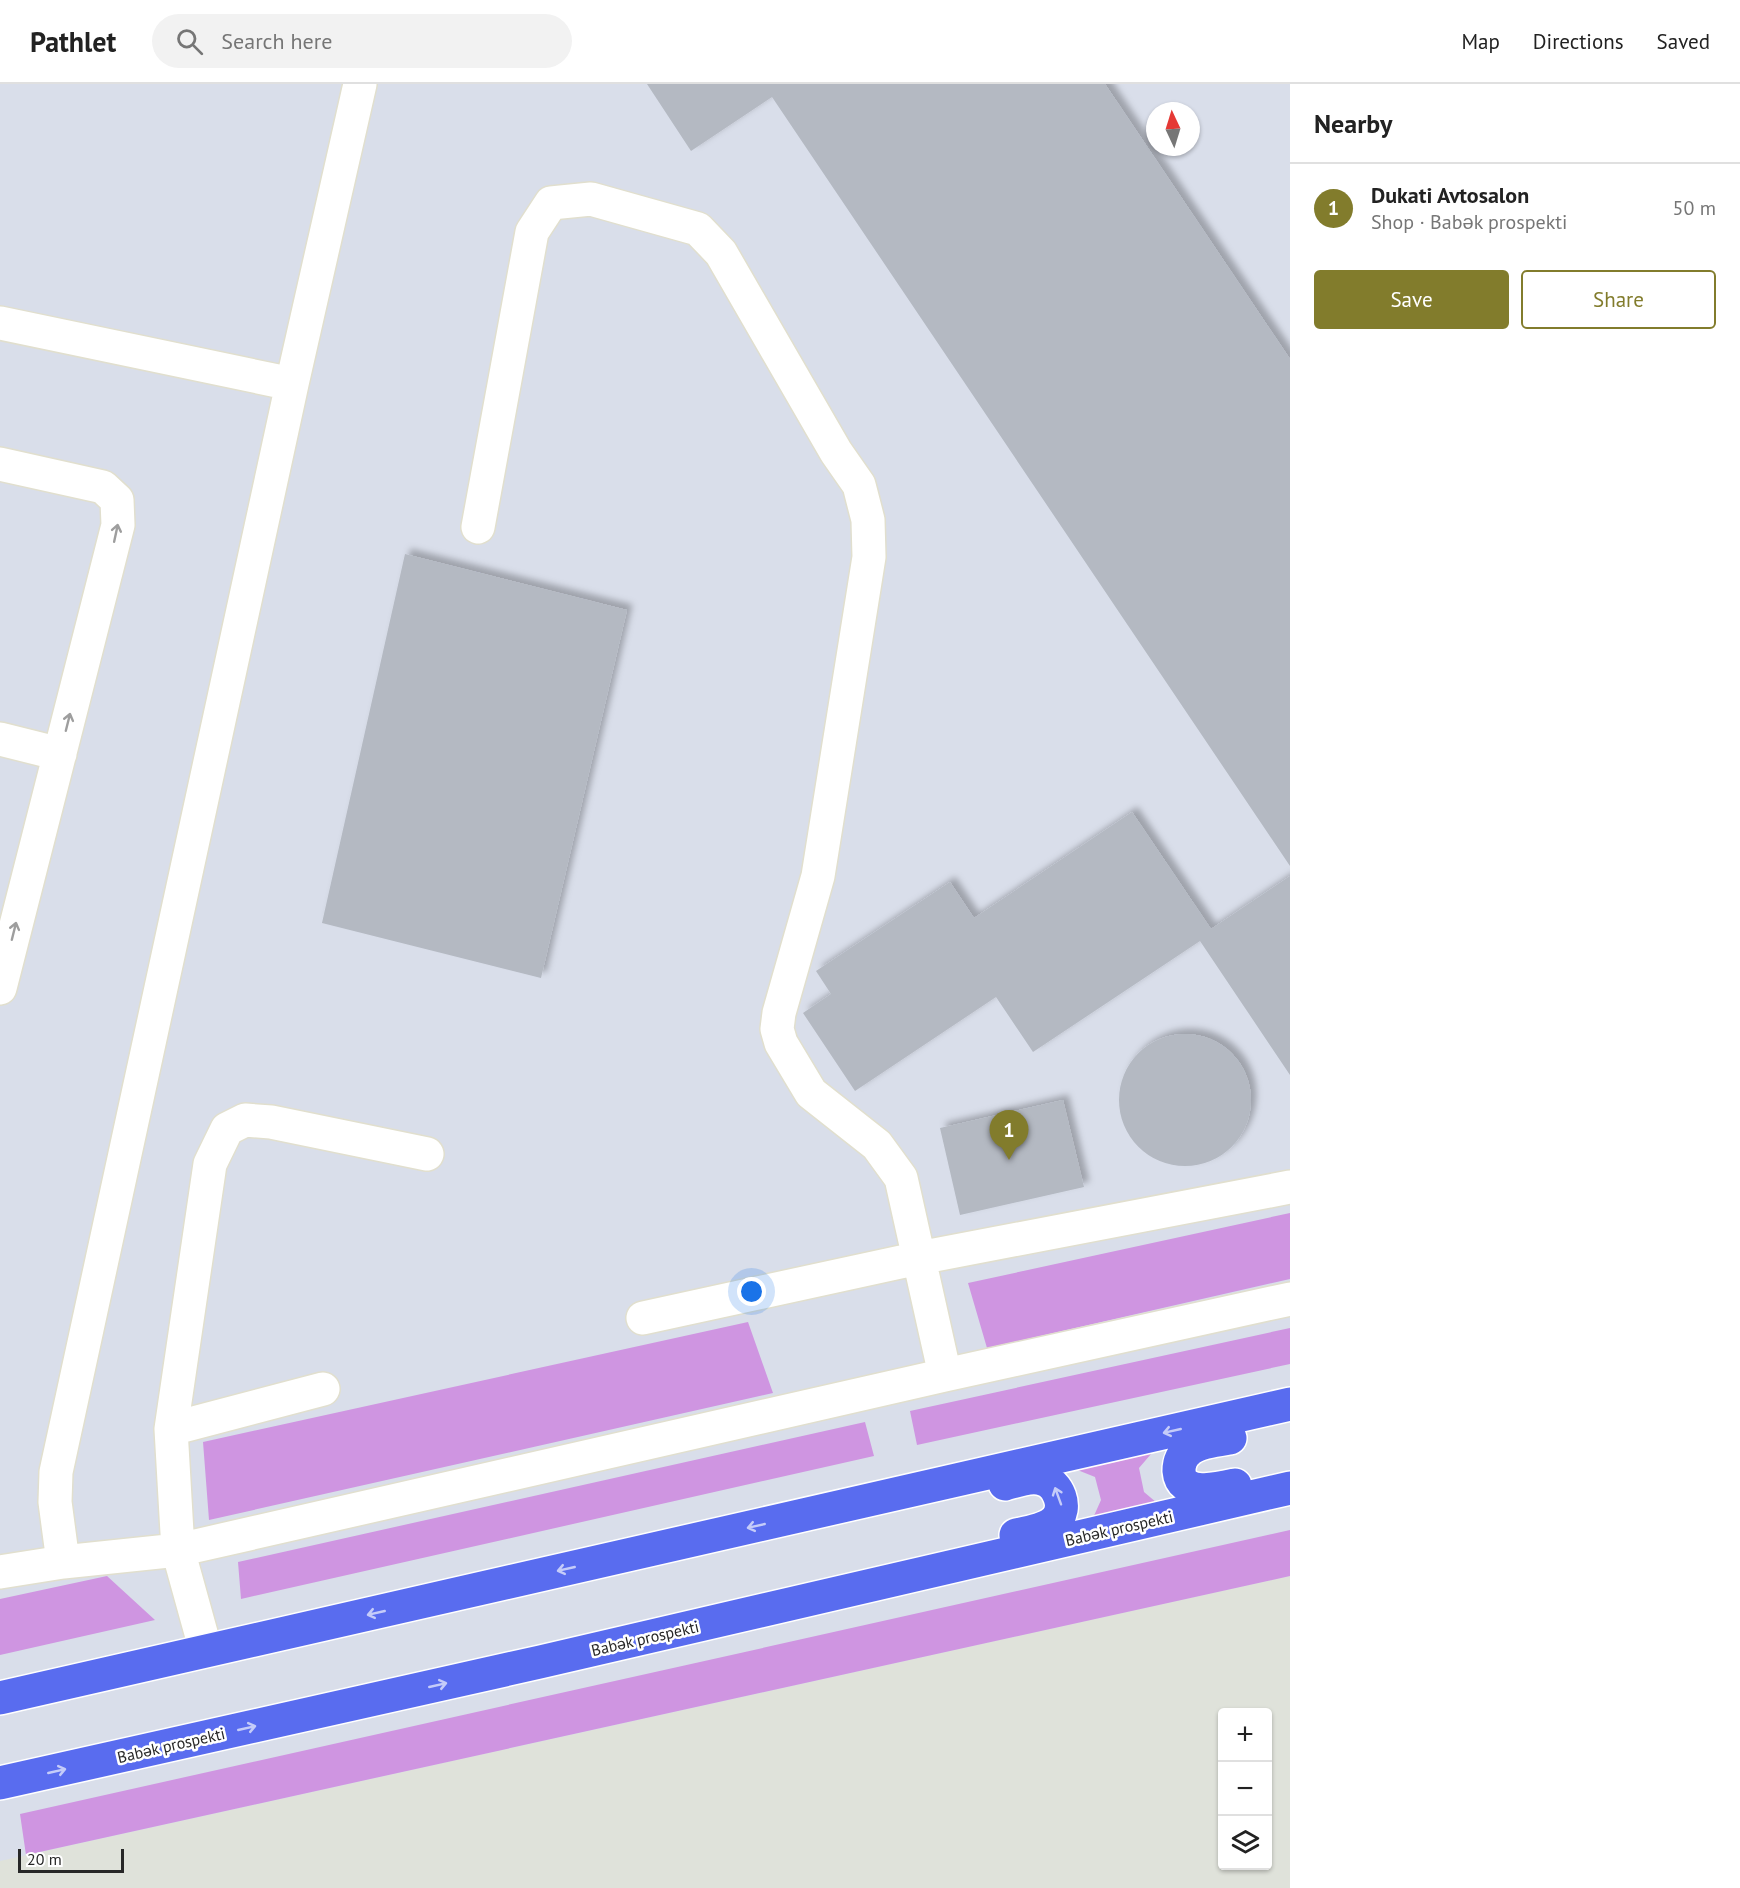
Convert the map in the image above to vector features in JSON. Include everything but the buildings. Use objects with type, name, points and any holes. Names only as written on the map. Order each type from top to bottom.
[{"type":"main road","points":[[0,1698],[1290,1404]]},
{"type":"main road","points":[[1290,1424],[1209,1442],[1190,1449],[1181,1459],[1179,1466],[1183,1483],[1202,1490],[1219,1489],[1290,1472]]},
{"type":"main road","points":[[540,1662],[648,1616],[1024,1533],[1056,1521],[1061,1504],[1059,1494],[1053,1485],[1042,1479],[1031,1478],[881,1510],[802,1515]]},
{"type":"main road","name":"Babək prospekti","points":[[0,1784],[540,1662],[1290,1488]]},
{"type":"lane","points":[[63,1562],[55,1502],[56,1472],[292,384],[360,84]]},
{"type":"lane","points":[[478,528],[532,232],[551,203],[591,199],[698,229],[721,253],[836,452],[859,486],[868,520],[869,557],[818,876],[779,1013],[777,1029],[781,1043],[811,1093],[877,1145],[901,1178],[945,1375]]},
{"type":"lane","points":[[0,323],[292,384]]},
{"type":"lane","points":[[0,464],[103,487],[117,500],[118,525],[0,988]]},
{"type":"lane","points":[[0,739],[60,754]]},
{"type":"lane","points":[[206,1651],[178,1550],[171,1429],[210,1164],[227,1129],[245,1120],[271,1122],[427,1154]]},
{"type":"lane","points":[[643,1318],[919,1258],[1290,1187]]},
{"type":"lane","points":[[0,1572],[63,1562],[178,1550],[945,1375],[1290,1299]]},
{"type":"lane","points":[[171,1429],[323,1389]]},
{"type":"shaded area","points":[[1290,1213],[1290,1279],[987,1348],[968,1283]]},
{"type":"shaded area","points":[[748,1322],[773,1393],[209,1520],[203,1442]]},
{"type":"shaded area","points":[[1290,1328],[1290,1364],[917,1445],[910,1411]]},
{"type":"shaded area","points":[[865,1422],[874,1456],[241,1599],[238,1562]]},
{"type":"shaded area","points":[[1157,1447],[1139,1468],[1144,1492],[1163,1508],[1089,1527],[1101,1500],[1095,1477],[1070,1467]]},
{"type":"shaded area","points":[[1290,1530],[1290,1576],[26,1855],[20,1814]]},
{"type":"shaded area","points":[[107,1576],[155,1620],[0,1655],[0,1599]]},
{"type":"shaded area","points":[[1290,1576],[1290,1888],[0,1888],[0,1861]]},
{"type":"place","name":"Dukati Avtosalon","points":[[1009,1160]]}]
